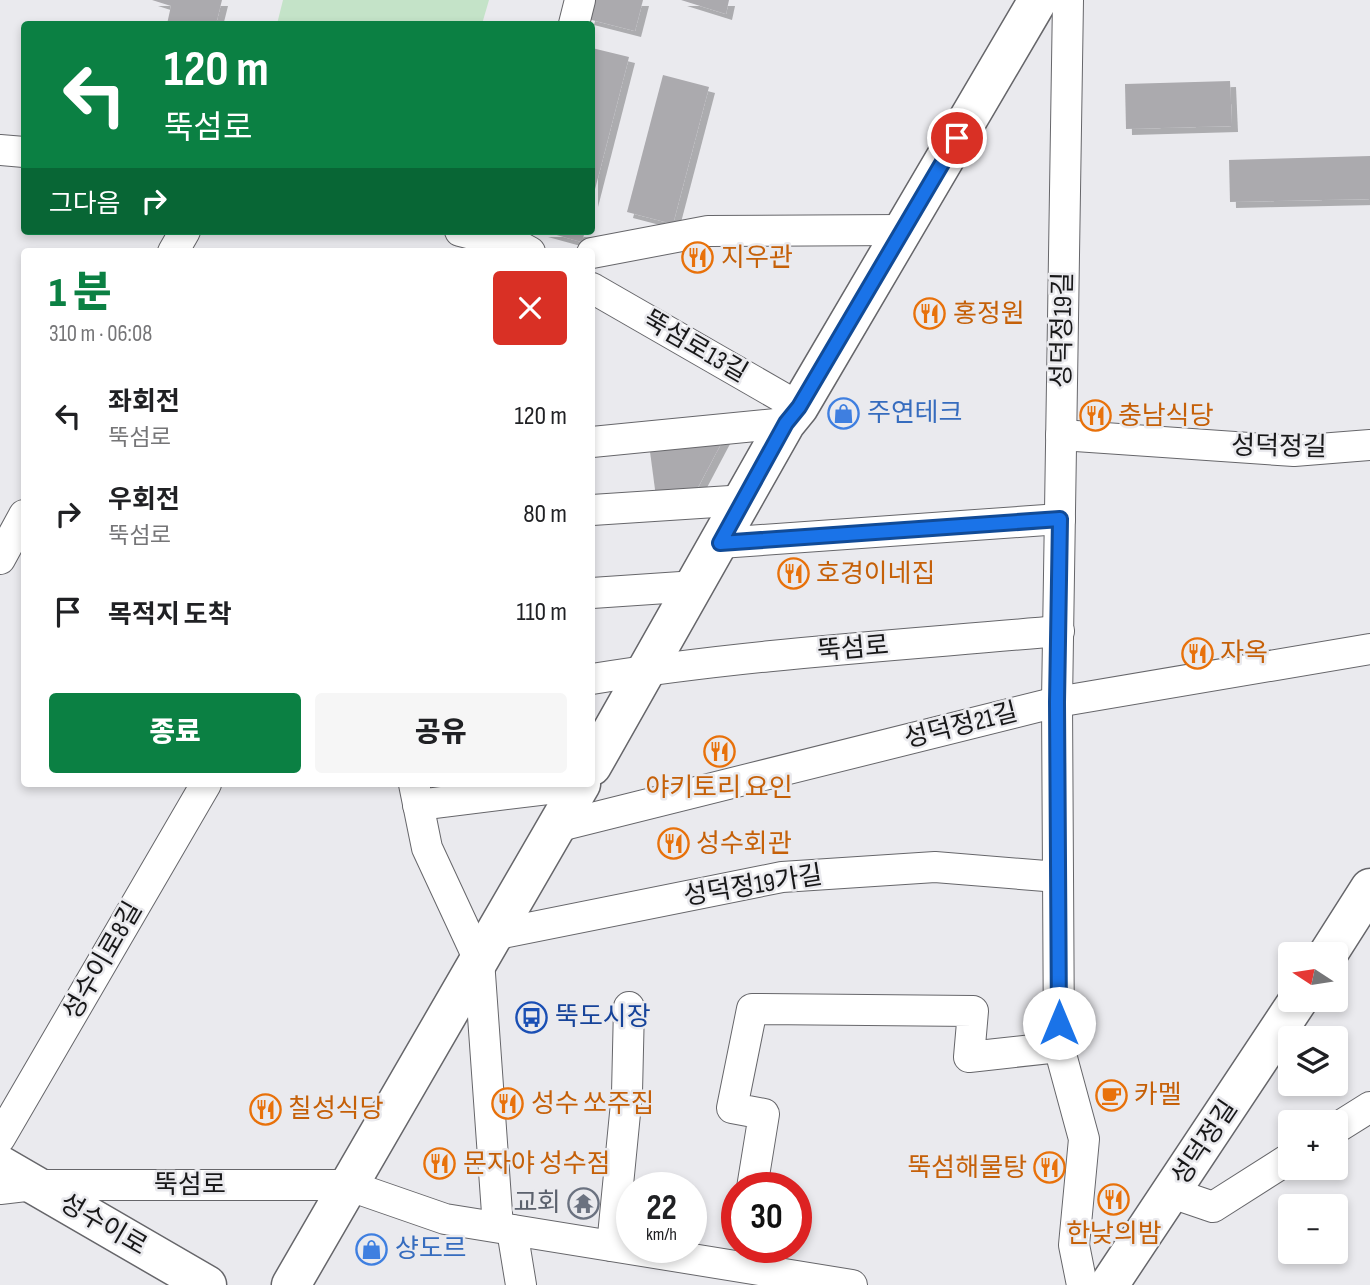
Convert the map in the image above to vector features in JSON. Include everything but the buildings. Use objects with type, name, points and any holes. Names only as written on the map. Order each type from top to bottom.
[{"type":"main road","points":[[595,761],[793,415],[1038,0]]},
{"type":"main road","points":[[291,1285],[579,787]]},
{"type":"main road","points":[[1336,942],[1370,888]]},
{"type":"main road","name":"성덕정길","points":[[1109,1285],[1290,1012]]},
{"type":"main road","name":"성수이로","points":[[0,1166],[17,1187],[207,1285]]},
{"type":"street","points":[[575,21],[580,0]]},
{"type":"street","name":"성덕정19길","points":[[1068,0],[1057,702],[1059,1047],[1084,1139],[1074,1245],[1082,1285]]},
{"type":"street","points":[[0,150],[21,152]]},
{"type":"street","points":[[595,252],[708,231],[903,230]]},
{"type":"street","points":[[478,235],[522,245]]},
{"type":"street","name":"뚝섬로13길","points":[[595,290],[793,415]]},
{"type":"street","points":[[595,442],[793,415]]},
{"type":"street","name":"성덕정길","points":[[1062,435],[1294,451],[1370,445]]},
{"type":"street","points":[[595,510],[746,500]]},
{"type":"street","points":[[720,543],[1060,519]]},
{"type":"street","points":[[0,559],[21,520]]},
{"type":"street","points":[[595,593],[696,586]]},
{"type":"street","name":"뚝섬로","points":[[595,679],[647,670],[1059,631]]},
{"type":"street","name":"성덕정21길","points":[[556,827],[1057,702],[1370,649]]},
{"type":"street","name":"성수이로8길","points":[[0,1138],[204,787]]},
{"type":"street","points":[[521,1285],[505,1228],[486,948],[427,848],[416,795],[536,787]]},
{"type":"street","name":"성덕정19가길","points":[[486,948],[782,877],[935,867],[1058,877]]},
{"type":"street","points":[[612,1246],[627,1093],[629,1007]]},
{"type":"street","points":[[755,1172],[764,1114],[732,1108],[752,1009],[973,1011],[969,1057],[1059,1047]]},
{"type":"street","points":[[1348,1121],[1370,1107]]},
{"type":"street","points":[[1172,1193],[1213,1207],[1278,1166]]},
{"type":"street","name":"뚝섬로","points":[[17,1187],[347,1185],[444,1219],[612,1246],[721,1255]]},
{"type":"street","name":"뚝섬로","points":[[765,1263],[852,1285]]},
{"type":"green space","points":[[283,0],[489,0],[483,21],[278,21]]},
{"type":"place","name":"지우관","points":[[698,258]]},
{"type":"place","name":"홍정원","points":[[930,314]]},
{"type":"place","name":"주연테크","points":[[844,413]]},
{"type":"place","name":"충남식당","points":[[1095,416]]},
{"type":"place","name":"호경이네집","points":[[793,574]]},
{"type":"place","name":"자옥","points":[[1197,653]]},
{"type":"place","name":"야키토리 요인","points":[[719,752]]},
{"type":"place","name":"성수회관","points":[[673,844]]},
{"type":"place","name":"뚝도시장","points":[[532,1017]]},
{"type":"place","name":"카멜","points":[[1111,1095]]},
{"type":"place","name":"성수 쏘주집","points":[[508,1104]]},
{"type":"place","name":"칠성식당","points":[[265,1109]]},
{"type":"place","name":"몬자야 성수점","points":[[440,1164]]},
{"type":"place","name":"뚝섬해물탕","points":[[1050,1168]]},
{"type":"place","name":"한낮의밤","points":[[1114,1199]]},
{"type":"place","name":"교회","points":[[584,1203]]},
{"type":"place","name":"샹도르","points":[[372,1249]]},
{"type":"route","points":[[957,138],[799,407],[786,423],[720,543],[1060,519],[1057,702],[1059,1023]]}]
